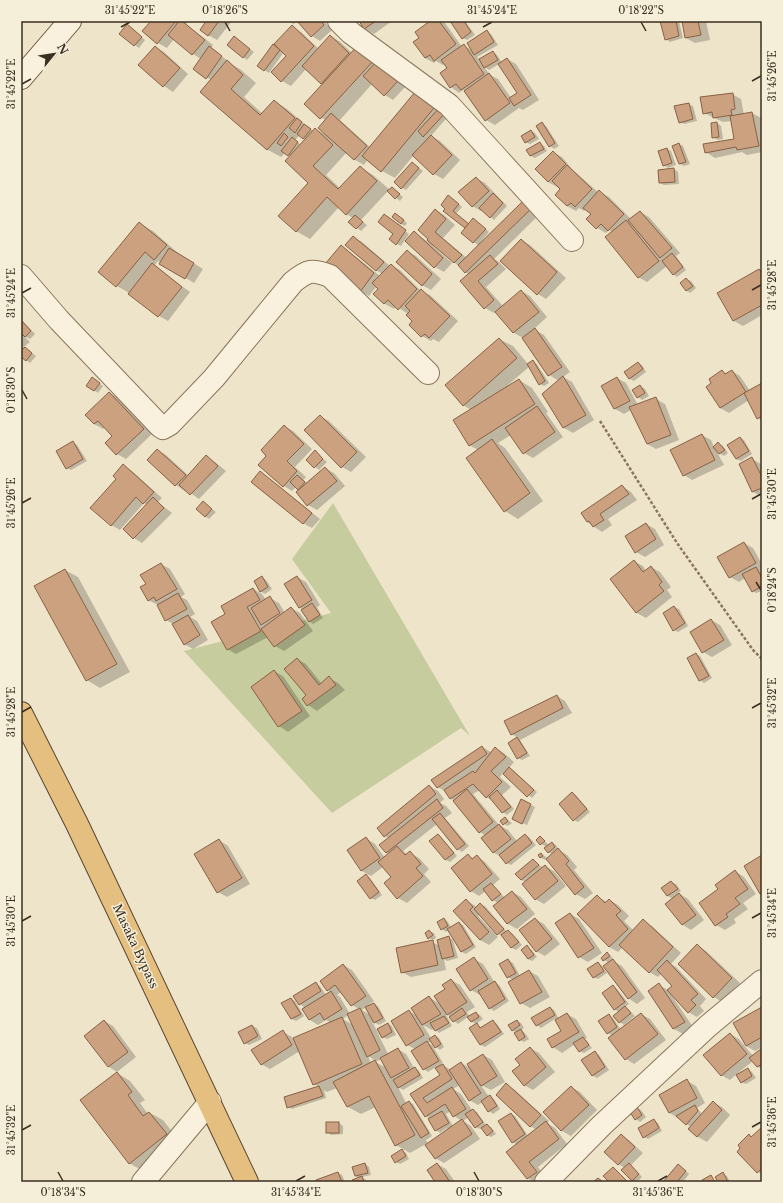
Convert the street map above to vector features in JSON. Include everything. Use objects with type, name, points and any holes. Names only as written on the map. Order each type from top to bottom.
[{"type":"highway","name":"Masaka Bypass","points":[[21,713],[77,824],[247,1182]]},
{"type":"street","points":[[21,78],[70,21]]},
{"type":"street","points":[[339,21],[351,33],[449,105],[572,240]]},
{"type":"street","points":[[21,276],[59,320],[163,428],[170,424],[214,378],[293,282],[303,274],[316,271],[330,276],[428,373]]},
{"type":"street","points":[[546,1182],[601,1126],[708,1026],[762,981]]},
{"type":"street","points":[[143,1182],[210,1102]]},
{"type":"path","points":[[600,421],[677,543],[753,650],[762,659]]},
{"type":"green space","points":[[333,503],[470,736],[461,728],[332,813],[184,651],[331,613],[292,559]]},
{"type":"building","points":[[151,21],[176,21],[157,44],[142,31]]},
{"type":"building","points":[[179,21],[182,21],[205,40],[192,55],[168,35]]},
{"type":"building","points":[[206,21],[219,21],[208,36],[200,30]]},
{"type":"building","points":[[297,21],[321,21],[324,25],[311,37]]},
{"type":"building","points":[[359,21],[376,21],[364,29]]},
{"type":"building","points":[[430,21],[439,21],[456,44],[434,61],[430,55],[425,58],[413,42],[419,38],[415,32]]},
{"type":"building","points":[[450,21],[464,21],[471,32],[462,39]]},
{"type":"building","points":[[660,21],[676,21],[679,36],[665,40]]},
{"type":"building","points":[[682,21],[698,21],[701,35],[685,38]]},
{"type":"building","points":[[127,24],[142,37],[134,46],[119,34]]},
{"type":"building","points":[[292,25],[314,46],[281,82],[271,72],[286,56],[274,44]]},
{"type":"building","points":[[487,30],[494,42],[474,55],[467,43]]},
{"type":"building","points":[[330,35],[349,53],[321,84],[302,66]]},
{"type":"building","points":[[234,36],[250,49],[243,58],[227,45]]},
{"type":"building","points":[[273,44],[280,50],[264,71],[257,66]]},
{"type":"building","points":[[359,44],[375,59],[320,119],[304,104]]},
{"type":"building","points":[[464,44],[484,74],[461,90],[456,84],[450,88],[440,73],[447,68],[441,60]]},
{"type":"building","points":[[155,46],[180,68],[163,87],[138,65]]},
{"type":"building","points":[[209,46],[222,56],[206,79],[193,69]]},
{"type":"building","points":[[493,51],[498,60],[484,68],[479,59]]},
{"type":"building","points":[[507,58],[531,95],[514,106],[509,98],[517,93],[498,64]]},
{"type":"building","points":[[227,60],[243,75],[231,89],[260,115],[274,100],[295,118],[267,150],[200,92]]},
{"type":"building","points":[[377,61],[398,81],[384,96],[363,76]]},
{"type":"building","points":[[489,73],[510,103],[485,121],[464,91]]},
{"type":"building","points":[[415,92],[434,108],[381,172],[362,156]]},
{"type":"building","points":[[733,93],[735,109],[731,110],[732,115],[713,118],[712,112],[703,114],[700,97]]},
{"type":"building","points":[[689,103],[693,119],[679,123],[674,106]]},
{"type":"building","points":[[442,105],[448,110],[423,137],[418,131]]},
{"type":"building","points":[[752,112],[759,146],[737,150],[736,147],[705,153],[703,144],[734,139],[730,116]]},
{"type":"building","points":[[331,113],[367,146],[354,160],[318,128]]},
{"type":"building","points":[[297,118],[302,122],[295,133],[289,128]]},
{"type":"building","points":[[542,122],[555,143],[549,147],[536,126]]},
{"type":"building","points":[[717,122],[719,137],[712,138],[711,123]]},
{"type":"building","points":[[304,124],[311,129],[303,139],[297,134]]},
{"type":"building","points":[[315,128],[333,145],[313,166],[338,189],[360,166],[377,181],[346,215],[327,197],[296,232],[278,216],[308,183],[285,161]]},
{"type":"building","points":[[531,130],[535,137],[525,143],[521,136]]},
{"type":"building","points":[[284,133],[288,137],[281,146],[277,143]]},
{"type":"building","points":[[431,135],[452,155],[433,175],[412,155]]},
{"type":"building","points":[[292,137],[298,142],[288,156],[281,151]]},
{"type":"building","points":[[540,142],[544,149],[530,156],[526,150]]},
{"type":"building","points":[[679,143],[686,162],[679,164],[672,146]]},
{"type":"building","points":[[667,148],[672,163],[663,166],[658,151]]},
{"type":"building","points":[[553,151],[566,164],[548,182],[535,169]]},
{"type":"building","points":[[412,162],[419,168],[401,189],[394,182]]},
{"type":"building","points":[[567,165],[592,189],[575,207],[571,203],[567,206],[555,195],[560,189],[552,181]]},
{"type":"building","points":[[674,168],[675,182],[659,183],[658,170]]},
{"type":"building","points":[[476,177],[489,191],[472,207],[458,192]]},
{"type":"building","points":[[392,187],[400,194],[395,199],[387,191]]},
{"type":"building","points":[[599,190],[624,214],[608,231],[601,224],[596,229],[586,219],[591,214],[583,208]]},
{"type":"building","points":[[493,193],[503,203],[490,218],[479,208]]},
{"type":"building","points":[[448,195],[459,204],[453,211],[469,224],[465,228],[443,211],[445,209],[441,205]]},
{"type":"building","points":[[525,199],[533,207],[465,273],[458,265]]},
{"type":"building","points":[[435,209],[446,219],[435,232],[462,255],[454,263],[427,240],[428,239],[418,230]]},
{"type":"building","points":[[640,211],[672,248],[660,258],[628,220]]},
{"type":"building","points":[[395,213],[404,220],[401,224],[392,217]]},
{"type":"building","points":[[384,214],[406,230],[396,245],[389,239],[393,234],[378,222]]},
{"type":"building","points":[[355,215],[363,222],[356,229],[348,222]]},
{"type":"building","points":[[473,218],[486,229],[473,243],[461,233]]},
{"type":"building","points":[[626,220],[659,261],[638,278],[605,237]]},
{"type":"building","points":[[139,222],[167,245],[154,260],[145,252],[116,287],[98,272]]},
{"type":"building","points":[[414,231],[443,258],[434,268],[405,241]]},
{"type":"building","points":[[353,236],[384,262],[376,271],[345,245]]},
{"type":"building","points":[[521,239],[557,272],[537,295],[500,261]]},
{"type":"building","points":[[341,245],[374,273],[360,292],[325,264]]},
{"type":"building","points":[[169,248],[194,263],[185,279],[159,264]]},
{"type":"building","points":[[407,250],[432,274],[422,286],[396,262]]},
{"type":"building","points":[[672,253],[683,267],[673,275],[662,261]]},
{"type":"building","points":[[490,255],[498,264],[478,281],[494,300],[484,309],[460,281]]},
{"type":"building","points":[[152,263],[182,287],[158,317],[128,294]]},
{"type":"building","points":[[391,264],[417,289],[398,310],[388,300],[384,304],[373,294],[378,289],[372,283]]},
{"type":"building","points":[[759,269],[762,273],[762,305],[733,321],[717,293]]},
{"type":"building","points":[[686,278],[693,286],[686,291],[680,283]]},
{"type":"building","points":[[421,289],[450,316],[429,338],[425,334],[421,337],[409,325],[412,321],[406,315],[410,311],[405,306]]},
{"type":"building","points":[[521,290],[539,312],[513,333],[495,312]]},
{"type":"building","points":[[21,320],[31,331],[25,337],[21,333]]},
{"type":"building","points":[[535,328],[562,367],[548,376],[522,338]]},
{"type":"building","points":[[499,338],[517,358],[463,406],[445,385]]},
{"type":"building","points":[[25,347],[32,353],[26,361],[21,357],[21,351]]},
{"type":"building","points":[[533,360],[545,381],[539,385],[527,364]]},
{"type":"building","points":[[638,362],[643,369],[629,379],[624,372]]},
{"type":"building","points":[[722,370],[725,374],[732,370],[746,392],[720,408],[706,387],[711,383],[709,379]]},
{"type":"building","points":[[563,376],[586,415],[563,428],[542,394]]},
{"type":"building","points":[[92,377],[100,383],[94,391],[86,386]]},
{"type":"building","points":[[617,377],[630,401],[614,409],[601,386]]},
{"type":"building","points":[[519,379],[535,404],[469,446],[453,420]]},
{"type":"building","points":[[762,383],[762,416],[757,419],[744,393]]},
{"type":"building","points":[[640,385],[645,393],[637,398],[632,390]]},
{"type":"building","points":[[109,392],[144,429],[116,455],[105,443],[112,436],[98,421],[94,424],[85,415]]},
{"type":"building","points":[[656,397],[671,435],[647,444],[629,407]]},
{"type":"building","points":[[537,406],[555,432],[523,454],[505,428]]},
{"type":"building","points":[[320,415],[357,452],[341,468],[304,430]]},
{"type":"building","points":[[284,425],[304,444],[287,461],[297,471],[283,487],[258,465],[266,456],[261,450]]},
{"type":"building","points":[[702,434],[715,460],[683,476],[670,450]]},
{"type":"building","points":[[740,437],[749,451],[736,459],[727,445]]},
{"type":"building","points":[[492,439],[530,493],[504,512],[466,458]]},
{"type":"building","points":[[73,441],[83,459],[66,469],[56,451]]},
{"type":"building","points":[[718,442],[725,450],[719,454],[713,447]]},
{"type":"building","points":[[157,449],[186,475],[175,486],[147,460]]},
{"type":"building","points":[[315,450],[323,459],[314,468],[306,460]]},
{"type":"building","points":[[206,455],[218,466],[190,495],[179,485]]},
{"type":"building","points":[[752,457],[762,477],[762,488],[752,492],[739,464]]},
{"type":"building","points":[[123,464],[154,492],[143,504],[136,497],[111,526],[90,508],[116,479],[113,476]]},
{"type":"building","points":[[325,467],[337,481],[307,506],[296,492]]},
{"type":"building","points":[[260,471],[312,513],[303,524],[251,482]]},
{"type":"building","points":[[297,475],[305,482],[298,490],[290,482]]},
{"type":"building","points":[[622,485],[629,494],[600,514],[604,520],[593,527],[589,521],[587,522],[581,513]]},
{"type":"building","points":[[153,497],[164,508],[133,539],[123,529]]},
{"type":"building","points":[[203,501],[212,509],[205,517],[196,509]]},
{"type":"building","points":[[646,523],[656,539],[635,553],[625,536]]},
{"type":"building","points":[[744,542],[756,563],[729,578],[717,557]]},
{"type":"building","points":[[634,560],[643,572],[651,566],[662,582],[659,585],[664,591],[636,613],[610,579]]},
{"type":"building","points":[[161,563],[177,589],[156,601],[154,597],[148,601],[140,587],[146,584],[140,575]]},
{"type":"building","points":[[756,567],[762,578],[762,586],[752,592],[742,574]]},
{"type":"building","points":[[65,569],[117,664],[86,681],[34,586]]},
{"type":"building","points":[[262,576],[268,587],[260,592],[254,581]]},
{"type":"building","points":[[297,576],[312,600],[299,608],[284,584]]},
{"type":"building","points":[[253,588],[260,600],[247,607],[261,631],[227,650],[211,622],[225,614],[221,606]]},
{"type":"building","points":[[178,593],[187,609],[165,621],[157,605]]},
{"type":"building","points":[[270,596],[280,613],[261,625],[251,608]]},
{"type":"building","points":[[312,603],[320,615],[309,622],[301,610]]},
{"type":"building","points":[[674,606],[685,623],[673,631],[663,613]]},
{"type":"building","points":[[291,607],[305,625],[274,647],[261,629]]},
{"type":"building","points":[[188,615],[200,635],[184,645],[172,624]]},
{"type":"building","points":[[711,619],[724,640],[702,653],[690,632]]},
{"type":"building","points":[[696,653],[709,676],[699,681],[687,658]]},
{"type":"building","points":[[297,658],[319,685],[329,676],[336,685],[307,706],[302,699],[306,695],[284,669]]},
{"type":"building","points":[[274,670],[302,711],[278,727],[251,687]]},
{"type":"building","points":[[557,695],[563,708],[511,735],[504,721]]},
{"type":"building","points":[[517,737],[527,753],[517,759],[508,743]]},
{"type":"building","points":[[482,746],[487,754],[437,788],[431,780]]},
{"type":"building","points":[[495,747],[506,757],[491,771],[502,782],[486,798],[473,784],[450,799],[444,790],[473,771],[475,773]]},
{"type":"building","points":[[509,767],[534,790],[527,797],[503,774]]},
{"type":"building","points":[[429,785],[436,794],[384,837],[377,828]]},
{"type":"building","points":[[467,789],[493,822],[479,833],[453,801]]},
{"type":"building","points":[[497,790],[511,807],[502,813],[489,797]]},
{"type":"building","points":[[572,792],[587,809],[573,821],[559,804]]},
{"type":"building","points":[[437,799],[443,808],[386,853],[379,845]]},
{"type":"building","points":[[521,799],[531,804],[522,824],[512,819]]},
{"type":"building","points":[[440,813],[465,844],[457,850],[432,819]]},
{"type":"building","points":[[505,817],[508,821],[503,825],[500,821]]},
{"type":"building","points":[[499,824],[511,839],[493,853],[481,838]]},
{"type":"building","points":[[438,834],[454,853],[445,860],[429,841]]},
{"type":"building","points":[[525,834],[532,843],[506,864],[499,855]]},
{"type":"building","points":[[540,836],[545,841],[540,845],[536,840]]},
{"type":"building","points":[[366,837],[380,858],[361,871],[347,850]]},
{"type":"building","points":[[219,839],[242,878],[217,893],[194,854]]},
{"type":"building","points":[[552,842],[555,847],[548,853],[544,848]]},
{"type":"building","points":[[397,846],[405,855],[410,851],[421,864],[416,868],[423,876],[397,899],[384,883],[391,877],[378,862]]},
{"type":"building","points":[[558,848],[569,861],[566,864],[584,887],[575,895],[546,859]]},
{"type":"building","points":[[541,853],[543,856],[540,858],[538,855]]},
{"type":"building","points":[[468,854],[472,859],[477,855],[492,874],[470,892],[451,868]]},
{"type":"building","points":[[762,855],[762,893],[760,894],[744,866]]},
{"type":"building","points":[[533,859],[539,865],[521,880],[515,874]]},
{"type":"building","points":[[545,865],[558,881],[535,900],[522,884]]},
{"type":"building","points":[[735,870],[748,889],[735,898],[740,904],[726,914],[728,917],[715,926],[699,903],[718,889],[715,885]]},
{"type":"building","points":[[366,874],[379,892],[370,899],[357,881]]},
{"type":"building","points":[[671,881],[678,889],[667,896],[661,888]]},
{"type":"building","points":[[491,883],[501,894],[492,901],[483,889]]},
{"type":"building","points":[[512,891],[527,909],[507,924],[493,906]]},
{"type":"building","points":[[679,893],[696,915],[682,925],[665,904]]},
{"type":"building","points":[[597,895],[605,903],[609,899],[621,911],[616,915],[628,929],[609,947],[577,914]]},
{"type":"building","points":[[466,899],[473,907],[470,910],[489,932],[480,940],[453,911]]},
{"type":"building","points":[[480,903],[504,929],[497,935],[474,909]]},
{"type":"building","points":[[570,913],[594,948],[578,958],[555,923]]},
{"type":"building","points":[[444,918],[448,926],[441,930],[437,922]]},
{"type":"building","points":[[535,918],[552,939],[536,952],[519,930]]},
{"type":"building","points":[[643,919],[673,947],[649,973],[619,945]]},
{"type":"building","points":[[459,922],[473,945],[461,952],[447,929]]},
{"type":"building","points":[[429,930],[433,935],[428,939],[425,933]]},
{"type":"building","points":[[508,930],[519,942],[511,948],[501,935]]},
{"type":"building","points":[[449,936],[454,956],[442,959],[437,940]]},
{"type":"building","points":[[433,940],[438,965],[401,973],[396,948]]},
{"type":"building","points":[[697,944],[732,978],[713,998],[678,964]]},
{"type":"building","points":[[527,945],[534,955],[528,959],[521,950]]},
{"type":"building","points":[[607,952],[610,956],[603,961],[601,958]]},
{"type":"building","points":[[474,957],[488,979],[470,991],[456,969]]},
{"type":"building","points":[[508,959],[516,973],[507,978],[499,964]]},
{"type":"building","points":[[613,959],[637,992],[628,999],[603,966]]},
{"type":"building","points":[[667,960],[698,994],[691,1000],[696,1005],[688,1013],[667,990],[672,986],[657,970]]},
{"type":"building","points":[[598,962],[604,971],[593,978],[587,969]]},
{"type":"building","points":[[343,964],[366,996],[351,1006],[335,985],[327,991],[320,981]]},
{"type":"building","points":[[529,970],[542,992],[520,1004],[508,982]]},
{"type":"building","points":[[451,979],[467,1002],[447,1015],[434,996],[445,989],[442,985]]},
{"type":"building","points":[[495,981],[505,999],[489,1009],[478,991]]},
{"type":"building","points":[[316,982],[321,991],[299,1005],[293,996]]},
{"type":"building","points":[[659,983],[685,1022],[673,1029],[648,991]]},
{"type":"building","points":[[613,985],[625,1002],[614,1010],[602,993]]},
{"type":"building","points":[[331,991],[342,1009],[324,1020],[320,1013],[309,1020],[302,1009]]},
{"type":"building","points":[[429,996],[441,1014],[422,1025],[411,1008]]},
{"type":"building","points":[[291,998],[301,1014],[291,1019],[281,1003]]},
{"type":"building","points":[[374,1003],[383,1018],[374,1023],[365,1007]]},
{"type":"building","points":[[625,1006],[631,1013],[619,1023],[613,1016]]},
{"type":"building","points":[[550,1007],[555,1015],[536,1026],[531,1018]]},
{"type":"building","points":[[762,1007],[762,1037],[746,1046],[733,1023]]},
{"type":"building","points":[[360,1008],[380,1050],[367,1057],[347,1014]]},
{"type":"building","points":[[462,1008],[466,1014],[453,1022],[449,1017]]},
{"type":"building","points":[[409,1010],[424,1035],[406,1046],[391,1021]]},
{"type":"building","points":[[476,1012],[479,1017],[471,1022],[467,1017]]},
{"type":"building","points":[[567,1013],[579,1032],[552,1048],[547,1039],[561,1031],[555,1020]]},
{"type":"building","points":[[641,1013],[658,1034],[625,1060],[608,1038]]},
{"type":"building","points":[[609,1014],[617,1027],[607,1034],[598,1021]]},
{"type":"building","points":[[444,1016],[449,1023],[435,1031],[430,1023]]},
{"type":"building","points":[[342,1017],[362,1064],[313,1085],[293,1038]]},
{"type":"building","points":[[104,1020],[128,1052],[108,1067],[84,1036]]},
{"type":"building","points":[[493,1020],[501,1032],[480,1045],[469,1028],[477,1023],[480,1028]]},
{"type":"building","points":[[517,1020],[520,1025],[512,1031],[508,1025]]},
{"type":"building","points":[[388,1023],[392,1032],[382,1038],[377,1029]]},
{"type":"building","points":[[252,1025],[258,1036],[244,1044],[238,1032]]},
{"type":"building","points":[[521,1029],[525,1037],[519,1041],[514,1033]]},
{"type":"building","points":[[283,1030],[292,1045],[261,1065],[251,1050]]},
{"type":"building","points":[[730,1033],[747,1054],[721,1076],[703,1055]]},
{"type":"building","points":[[435,1035],[441,1044],[435,1048],[429,1039]]},
{"type":"building","points":[[583,1037],[589,1045],[579,1052],[573,1043]]},
{"type":"building","points":[[427,1041],[439,1061],[423,1070],[411,1051]]},
{"type":"building","points":[[530,1047],[546,1067],[524,1086],[512,1071],[520,1065],[515,1059]]},
{"type":"building","points":[[398,1048],[409,1068],[391,1078],[380,1058]]},
{"type":"building","points":[[762,1048],[762,1064],[757,1067],[749,1058]]},
{"type":"building","points":[[595,1051],[605,1067],[592,1076],[581,1060]]},
{"type":"building","points":[[483,1054],[497,1076],[481,1086],[467,1064]]},
{"type":"building","points":[[375,1060],[415,1135],[395,1146],[369,1096],[347,1107],[333,1082]]},
{"type":"building","points":[[461,1062],[481,1093],[469,1101],[449,1070]]},
{"type":"building","points":[[443,1064],[452,1079],[423,1098],[427,1103],[452,1087],[466,1109],[453,1117],[445,1104],[425,1117],[410,1094],[440,1075],[435,1068]]},
{"type":"building","points":[[415,1067],[420,1075],[398,1088],[393,1080]]},
{"type":"building","points":[[748,1068],[752,1076],[741,1083],[736,1075]]},
{"type":"building","points":[[117,1072],[132,1092],[128,1095],[143,1116],[149,1112],[167,1134],[129,1164],[80,1100]]},
{"type":"building","points":[[687,1079],[697,1098],[669,1113],[659,1095]]},
{"type":"building","points":[[506,1083],[541,1115],[530,1127],[496,1095]]},
{"type":"building","points":[[319,1086],[323,1096],[287,1108],[284,1097]]},
{"type":"building","points":[[571,1086],[589,1105],[561,1131],[543,1112]]},
{"type":"building","points":[[490,1095],[497,1106],[488,1112],[481,1101]]},
{"type":"building","points":[[409,1101],[429,1133],[421,1138],[401,1106]]},
{"type":"building","points":[[713,1101],[722,1110],[697,1137],[688,1129]]},
{"type":"building","points":[[695,1105],[698,1111],[686,1125],[676,1116]]},
{"type":"building","points":[[637,1107],[642,1115],[635,1120],[630,1112]]},
{"type":"building","points":[[473,1109],[483,1122],[475,1128],[465,1114]]},
{"type":"building","points":[[442,1111],[449,1123],[435,1131],[428,1119]]},
{"type":"building","points":[[511,1113],[525,1134],[512,1143],[498,1121]]},
{"type":"building","points":[[462,1119],[472,1134],[435,1159],[425,1145]]},
{"type":"building","points":[[654,1119],[659,1128],[643,1138],[638,1128]]},
{"type":"building","points":[[546,1121],[559,1139],[529,1162],[537,1172],[527,1179],[506,1152]]},
{"type":"building","points":[[326,1122],[339,1122],[339,1133],[326,1133]]},
{"type":"building","points":[[487,1124],[493,1131],[487,1136],[481,1128]]},
{"type":"building","points":[[762,1127],[762,1168],[757,1173],[737,1152],[740,1148],[738,1145],[749,1134],[751,1137]]},
{"type":"building","points":[[621,1134],[635,1147],[618,1165],[604,1152]]},
{"type":"building","points":[[402,1149],[406,1156],[395,1163],[391,1156]]},
{"type":"building","points":[[365,1163],[368,1173],[355,1176],[352,1167]]},
{"type":"building","points":[[437,1163],[450,1182],[435,1182],[427,1170]]},
{"type":"building","points":[[629,1163],[639,1174],[632,1181],[621,1170]]},
{"type":"building","points":[[678,1164],[686,1171],[677,1182],[663,1182]]},
{"type":"building","points":[[613,1167],[628,1182],[609,1182],[603,1176]]},
{"type":"building","points":[[338,1172],[342,1182],[316,1182],[316,1180]]},
{"type":"building","points":[[723,1172],[728,1182],[718,1182],[715,1177]]},
{"type":"building","points":[[711,1175],[715,1182],[703,1182],[702,1180]]},
{"type":"building","points":[[362,1176],[364,1182],[353,1182],[352,1180]]},
{"type":"building","points":[[598,1178],[603,1182],[593,1182]]}]
